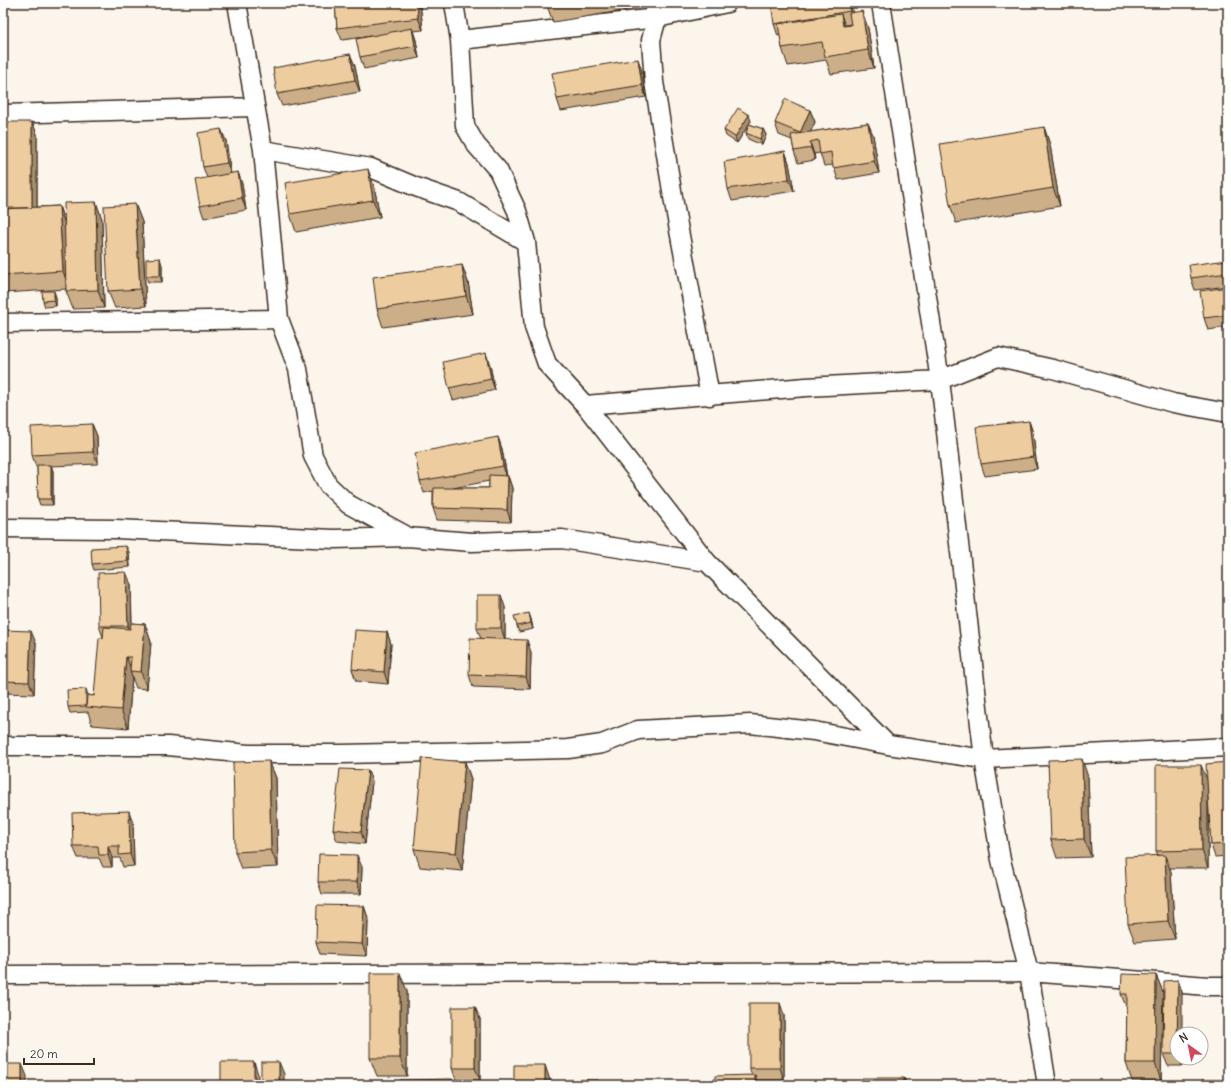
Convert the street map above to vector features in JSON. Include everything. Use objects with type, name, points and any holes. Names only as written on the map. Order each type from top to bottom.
[{"type":"street","points":[[237,3],[254,107],[263,150],[279,319],[298,369],[313,456],[328,485],[348,504],[407,537]]},
{"type":"street","points":[[454,3],[460,40],[465,126],[476,145],[498,170],[517,211],[526,242],[534,327],[547,364],[585,405],[707,562],[888,745]]},
{"type":"street","points":[[460,40],[656,11],[727,3]]},
{"type":"street","points":[[881,3],[940,380],[984,759],[1001,860],[1029,972],[1046,1085]]},
{"type":"street","points":[[656,11],[651,40],[654,82],[675,209],[710,396]]},
{"type":"street","points":[[3,114],[254,107]]},
{"type":"street","points":[[263,150],[371,168],[416,188],[459,202],[526,242]]},
{"type":"street","points":[[3,323],[279,319]]},
{"type":"street","points":[[585,405],[806,387],[940,380],[998,357],[1053,369],[1174,403],[1228,413]]},
{"type":"street","points":[[3,528],[116,529],[334,539],[407,537],[472,542],[562,539],[707,562]]},
{"type":"street","points":[[3,746],[168,746],[248,754],[342,754],[568,749],[602,744],[638,730],[750,724],[814,731],[888,745],[984,759],[1228,747]]},
{"type":"street","points":[[3,975],[1029,972],[1208,986],[1228,986]]},
{"type":"building","points":[[335,3],[417,3],[418,18],[337,28]]},
{"type":"building","points":[[546,3],[558,3],[547,5]]},
{"type":"building","points":[[771,3],[848,3],[850,11],[774,24]]},
{"type":"building","points":[[862,11],[868,50],[825,57],[822,42],[782,48],[778,24],[841,14],[843,26],[851,25],[849,13]]},
{"type":"building","points":[[412,28],[415,46],[360,57],[356,39]]},
{"type":"building","points":[[350,54],[355,80],[277,94],[273,68]]},
{"type":"building","points":[[638,59],[642,85],[557,99],[552,73]]},
{"type":"building","points":[[785,99],[810,110],[800,133],[775,123]]},
{"type":"building","points":[[738,108],[749,115],[735,137],[724,130]]},
{"type":"building","points":[[5,122],[32,122],[32,208],[5,208]]},
{"type":"building","points":[[868,123],[874,161],[833,168],[831,152],[820,154],[818,140],[810,142],[811,148],[794,151],[791,135]]},
{"type":"building","points":[[749,124],[763,129],[760,139],[746,133]]},
{"type":"building","points":[[1044,127],[1053,188],[950,205],[940,144]]},
{"type":"building","points":[[221,129],[227,163],[203,167],[198,133]]},
{"type":"building","points":[[785,151],[789,179],[728,189],[724,162]]},
{"type":"building","points":[[368,169],[373,200],[290,214],[285,183]]},
{"type":"building","points":[[238,172],[242,198],[200,206],[195,180]]},
{"type":"building","points":[[96,202],[98,290],[66,291],[64,203]]},
{"type":"building","points":[[135,204],[140,289],[108,291],[104,206]]},
{"type":"building","points":[[59,206],[63,271],[3,275],[3,209]]},
{"type":"building","points":[[160,258],[160,276],[146,276],[146,259]]},
{"type":"building","points":[[1228,260],[1228,273],[1191,278],[1189,265]]},
{"type":"building","points":[[462,265],[466,296],[377,309],[373,277]]},
{"type":"building","points":[[1228,287],[1228,315],[1204,318],[1200,291]]},
{"type":"building","points":[[42,291],[54,291],[54,300],[43,301]]},
{"type":"building","points":[[486,353],[491,379],[449,388],[443,362]]},
{"type":"building","points":[[1029,421],[1033,457],[981,464],[976,427]]},
{"type":"building","points":[[92,424],[93,452],[32,455],[31,427]]},
{"type":"building","points":[[498,437],[503,466],[420,481],[415,453]]},
{"type":"building","points":[[37,465],[51,465],[51,499],[38,499]]},
{"type":"building","points":[[489,475],[508,476],[507,510],[433,508],[434,488],[489,488]]},
{"type":"building","points":[[126,546],[128,561],[92,564],[91,548]]},
{"type":"building","points":[[126,572],[128,626],[99,626],[98,573]]},
{"type":"building","points":[[477,595],[501,595],[501,628],[477,628]]},
{"type":"building","points":[[529,613],[531,623],[517,626],[514,616]]},
{"type":"building","points":[[131,623],[145,624],[141,672],[130,671],[131,657],[126,657],[121,710],[86,707],[87,695],[94,696],[99,638],[103,638],[104,627],[130,629]]},
{"type":"building","points":[[3,630],[31,631],[29,682],[3,681]]},
{"type":"building","points":[[355,630],[387,632],[384,672],[352,669]]},
{"type":"building","points":[[470,638],[527,640],[526,677],[469,675]]},
{"type":"building","points":[[86,689],[86,706],[68,707],[67,690]]},
{"type":"building","points":[[422,758],[465,762],[456,853],[414,849]]},
{"type":"building","points":[[1082,759],[1084,839],[1051,840],[1048,760]]},
{"type":"building","points":[[269,761],[271,850],[235,852],[233,762]]},
{"type":"building","points":[[1228,762],[1228,844],[1211,845],[1206,764]]},
{"type":"building","points":[[1156,765],[1201,765],[1202,850],[1156,851]]},
{"type":"building","points":[[340,769],[368,770],[361,832],[333,829]]},
{"type":"building","points":[[129,811],[130,854],[119,855],[119,846],[108,846],[108,855],[99,855],[98,846],[73,846],[72,813]]},
{"type":"building","points":[[319,854],[357,855],[357,882],[318,882]]},
{"type":"building","points":[[1165,855],[1168,921],[1128,924],[1125,857]]},
{"type":"building","points":[[317,905],[364,906],[362,944],[316,942]]},
{"type":"building","points":[[370,973],[400,973],[400,1058],[370,1058]]},
{"type":"building","points":[[1122,974],[1156,975],[1155,1063],[1126,1063],[1127,994],[1121,994]]},
{"type":"building","points":[[1178,980],[1177,1026],[1169,1026],[1169,1054],[1163,1054],[1164,981]]},
{"type":"building","points":[[749,1003],[780,1003],[780,1068],[749,1068]]},
{"type":"building","points":[[452,1007],[475,1007],[475,1068],[452,1068]]},
{"type":"building","points":[[221,1062],[254,1062],[254,1085],[221,1085]]},
{"type":"building","points":[[261,1062],[279,1062],[279,1085],[261,1085]]},
{"type":"building","points":[[3,1064],[22,1064],[22,1085],[3,1085]]},
{"type":"building","points":[[514,1065],[545,1065],[545,1085],[514,1085]]},
{"type":"building","points":[[755,1075],[755,1085],[715,1085],[715,1076]]},
{"type":"building","points":[[862,1078],[904,1078],[904,1085],[862,1085]]},
{"type":"building","points":[[452,1079],[452,1085],[400,1085],[400,1080]]},
{"type":"building","points":[[567,1080],[598,1080],[598,1085],[567,1085]]},
{"type":"building","points":[[1202,1080],[1228,1080],[1228,1085],[1202,1085]]}]
